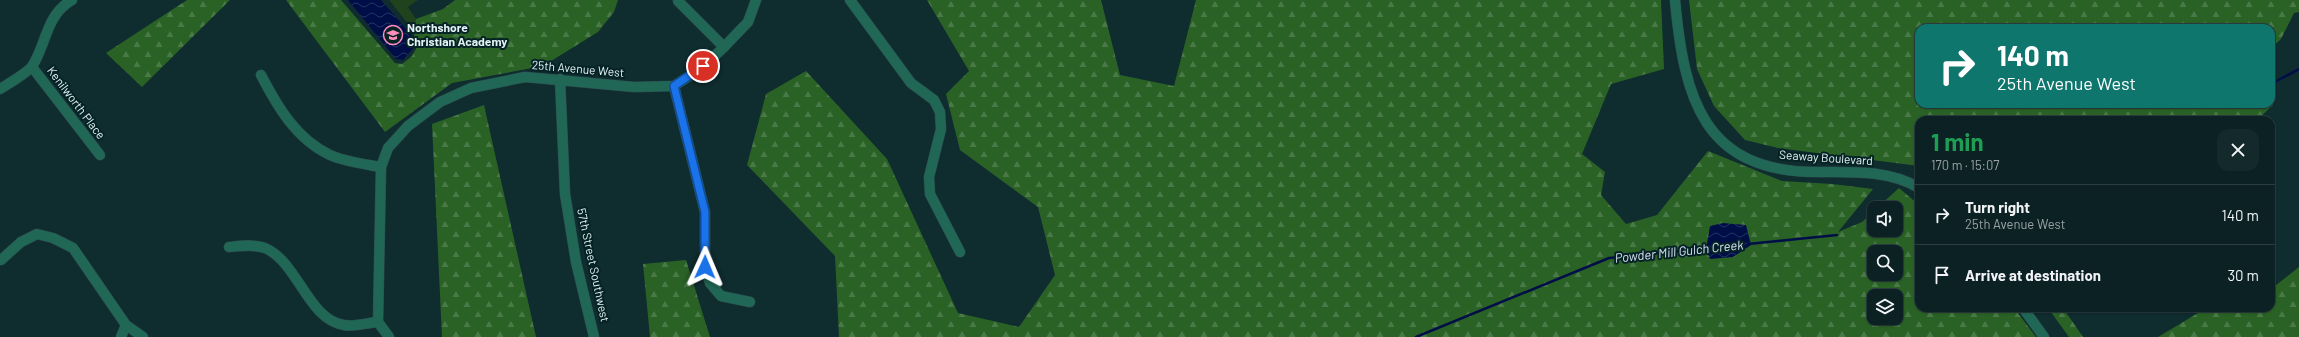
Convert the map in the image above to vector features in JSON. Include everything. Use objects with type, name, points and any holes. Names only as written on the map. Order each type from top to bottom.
[{"type":"street","points":[[0,89],[32,67],[46,32],[60,7],[72,0]]},
{"type":"street","points":[[750,302],[721,296],[710,283],[705,267],[705,212],[674,86],[703,66],[748,22],[756,0]]},
{"type":"street","points":[[850,0],[911,83],[934,100],[940,112],[941,129],[929,176],[930,194],[960,252]]},
{"type":"street","name":"Seaway Boulevard","points":[[1675,0],[1680,52],[1686,80],[1695,104],[1704,120],[1717,137],[1736,153],[1763,166],[1781,170],[1872,174],[1896,178],[1915,186]]},
{"type":"street","points":[[678,1],[724,47]]},
{"type":"street","name":"Kenilworth Place","points":[[32,67],[100,155]]},
{"type":"street","points":[[261,75],[278,108],[300,134],[330,154],[381,168]]},
{"type":"street","name":"25th Avenue West","points":[[378,322],[381,168],[388,148],[408,126],[440,102],[471,88],[525,76],[634,87],[674,86]]},
{"type":"street","name":"57th Street Southwest","points":[[560,79],[565,194],[576,262],[594,337]]},
{"type":"street","points":[[1,260],[21,242],[38,234],[54,238],[73,248],[126,325],[143,337]]},
{"type":"street","points":[[229,247],[250,246],[264,248],[280,257],[322,315],[344,325],[378,322],[389,337]]},
{"type":"street","points":[[2026,312],[2044,337]]},
{"type":"street","points":[[121,337],[126,325]]},
{"type":"green space","points":[[187,0],[230,0],[142,87],[106,53]]},
{"type":"green space","points":[[286,0],[341,0],[395,63],[402,64],[412,56],[417,47],[413,30],[416,19],[443,9],[455,0],[618,0],[614,12],[598,32],[543,66],[452,83],[385,132]]},
{"type":"green space","points":[[389,0],[418,0],[408,7],[416,19],[413,30]]},
{"type":"green space","points":[[927,0],[1101,0],[1120,75],[1174,86],[1196,0],[1661,0],[1664,69],[1611,84],[1582,154],[1605,172],[1601,195],[1626,224],[1657,215],[1708,151],[1782,181],[1832,184],[1873,189],[1838,232],[1862,222],[1867,217],[1867,237],[1903,237],[1903,201],[1885,201],[1899,188],[1915,202],[1915,312],[2017,312],[2036,337],[839,337],[835,256],[747,165],[766,94],[806,71],[887,159],[958,313],[1019,327],[1055,275],[1038,207],[960,150],[946,94],[969,71]]},
{"type":"green space","points":[[1689,0],[2299,0],[2299,12],[2294,13],[2281,39],[2275,44],[2275,24],[1915,24],[1915,108],[2270,108],[2261,116],[1915,116],[1915,165],[1778,148],[1745,140],[1714,106],[1697,69]]},
{"type":"green space","points":[[484,105],[536,337],[442,337],[432,124]]},
{"type":"green space","points":[[686,260],[710,337],[650,337],[643,264]]},
{"type":"green space","points":[[2299,267],[2299,337],[2158,337],[2198,313],[2275,312],[2275,286]]},
{"type":"green space","points":[[2051,312],[2066,312],[2083,337],[2069,337]]},
{"type":"water","points":[[348,0],[381,0],[413,37],[415,46],[403,60],[396,59]]},
{"type":"water","points":[[1723,223],[1746,225],[1751,245],[1733,257],[1710,259],[1706,249],[1710,226]]},
{"type":"waterway","name":"Powder Mill Gulch Creek","points":[[2275,82],[2299,69]]},
{"type":"waterway","name":"Powder Mill Gulch Creek","points":[[1748,244],[1837,235]]},
{"type":"waterway","name":"Powder Mill Gulch Creek","points":[[1416,337],[1609,258],[1708,248]]},
{"type":"place","name":"Northshore Christian Academy","points":[[393,35]]},
{"type":"route","points":[[703,66],[674,86],[705,212],[705,267]]}]
